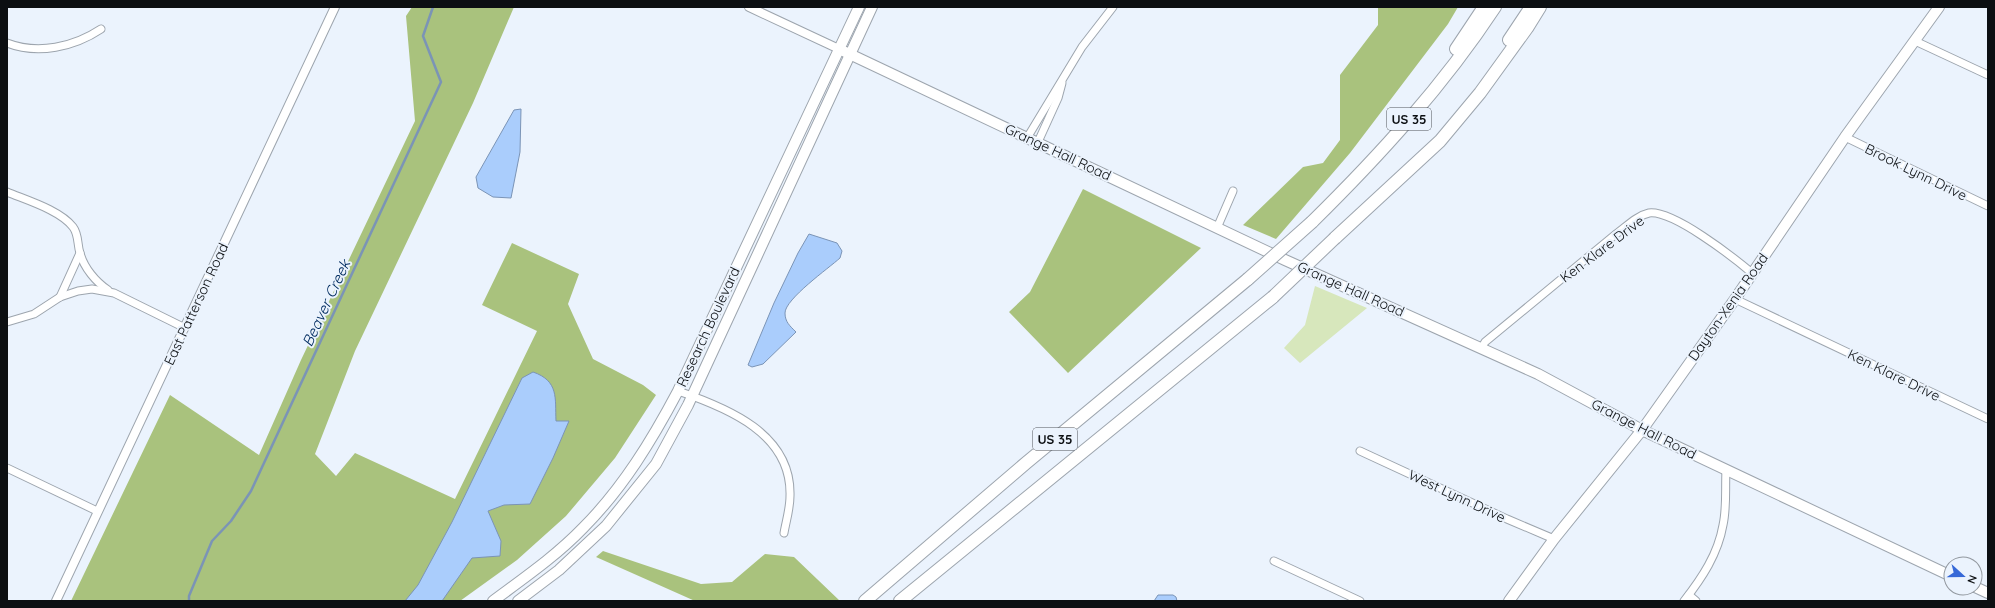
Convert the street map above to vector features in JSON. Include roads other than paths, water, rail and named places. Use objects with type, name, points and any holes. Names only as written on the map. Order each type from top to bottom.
[{"type":"highway","points":[[1347,188],[1448,61],[1484,7]]},
{"type":"highway","name":"US 35","points":[[864,601],[1026,463],[1248,280],[1312,222],[1347,188],[1429,96],[1495,7]]},
{"type":"highway","name":"US 35","points":[[900,601],[1273,297],[1377,199],[1420,154],[1483,76],[1531,7]]},
{"type":"highway","points":[[1377,199],[1440,142],[1480,93],[1540,7]]},
{"type":"main road","name":"Research Boulevard","points":[[493,601],[558,551],[584,528],[610,499],[639,459],[678,391],[859,7]]},
{"type":"main road","name":"Research Boulevard","points":[[518,601],[559,570],[606,526],[656,464],[692,396],[872,7]]},
{"type":"main road","name":"Dayton-Xenia Road","points":[[1509,601],[1554,539],[1642,430],[1735,299],[1845,137],[1940,7]]},
{"type":"main road","name":"Grange Hall Road","points":[[839,49],[1292,263],[1482,347],[1538,374],[1642,430],[1943,572]]},
{"type":"street","name":"East Patterson Road","points":[[56,601],[335,7]]},
{"type":"street","name":"Grange Hall Road","points":[[750,7],[839,49]]},
{"type":"street","points":[[1027,138],[1089,37],[1113,7]]},
{"type":"street","points":[[7,44],[26,49],[45,49],[85,38],[101,29]]},
{"type":"street","points":[[1915,41],[1988,75]]},
{"type":"street","points":[[1038,142],[1058,98],[1064,77]]},
{"type":"street","name":"Brook Lynn Drive","points":[[1845,137],[1988,206]]},
{"type":"street","points":[[1217,228],[1233,191]]},
{"type":"street","points":[[7,192],[54,213],[69,223],[78,238],[80,253],[95,279],[106,290],[185,328]]},
{"type":"street","name":"Ken Klare Drive","points":[[1482,347],[1485,342],[1616,234],[1636,219],[1648,214],[1660,214],[1679,222],[1734,258],[1752,273]]},
{"type":"street","points":[[60,297],[80,253]]},
{"type":"street","points":[[7,322],[34,314],[60,297],[78,291],[92,289],[114,293]]},
{"type":"street","name":"Ken Klare Drive","points":[[1735,299],[1988,419]]},
{"type":"street","points":[[678,391],[748,422],[763,433],[776,448],[782,460],[789,482],[789,507],[784,533]]},
{"type":"street","name":"West Lynn Drive","points":[[1360,451],[1507,519],[1554,539]]},
{"type":"street","points":[[7,468],[97,511]]},
{"type":"street","points":[[1696,601],[1687,598],[1710,563],[1724,524],[1726,470]]},
{"type":"street","points":[[1274,562],[1360,601]]},
{"type":"street","points":[[1986,601],[1988,596]]},
{"type":"water","points":[[521,109],[520,152],[511,198],[493,197],[478,188],[476,177],[514,110]]},
{"type":"water","points":[[809,234],[837,243],[842,251],[840,258],[808,284],[787,307],[785,313],[786,319],[788,324],[796,332],[763,364],[752,367],[748,365],[774,303],[798,253]]},
{"type":"water","points":[[533,372],[547,380],[554,391],[556,421],[569,421],[553,458],[530,504],[504,505],[488,511],[501,541],[500,556],[472,558],[442,601],[405,601],[418,585],[452,522],[522,378]]},
{"type":"water","points":[[1158,595],[1173,595],[1176,597],[1177,601],[1154,601]]},
{"type":"waterway","name":"Beaver Creek","points":[[189,601],[189,596],[212,541],[231,521],[251,491],[441,82],[423,36],[433,7]]}]
